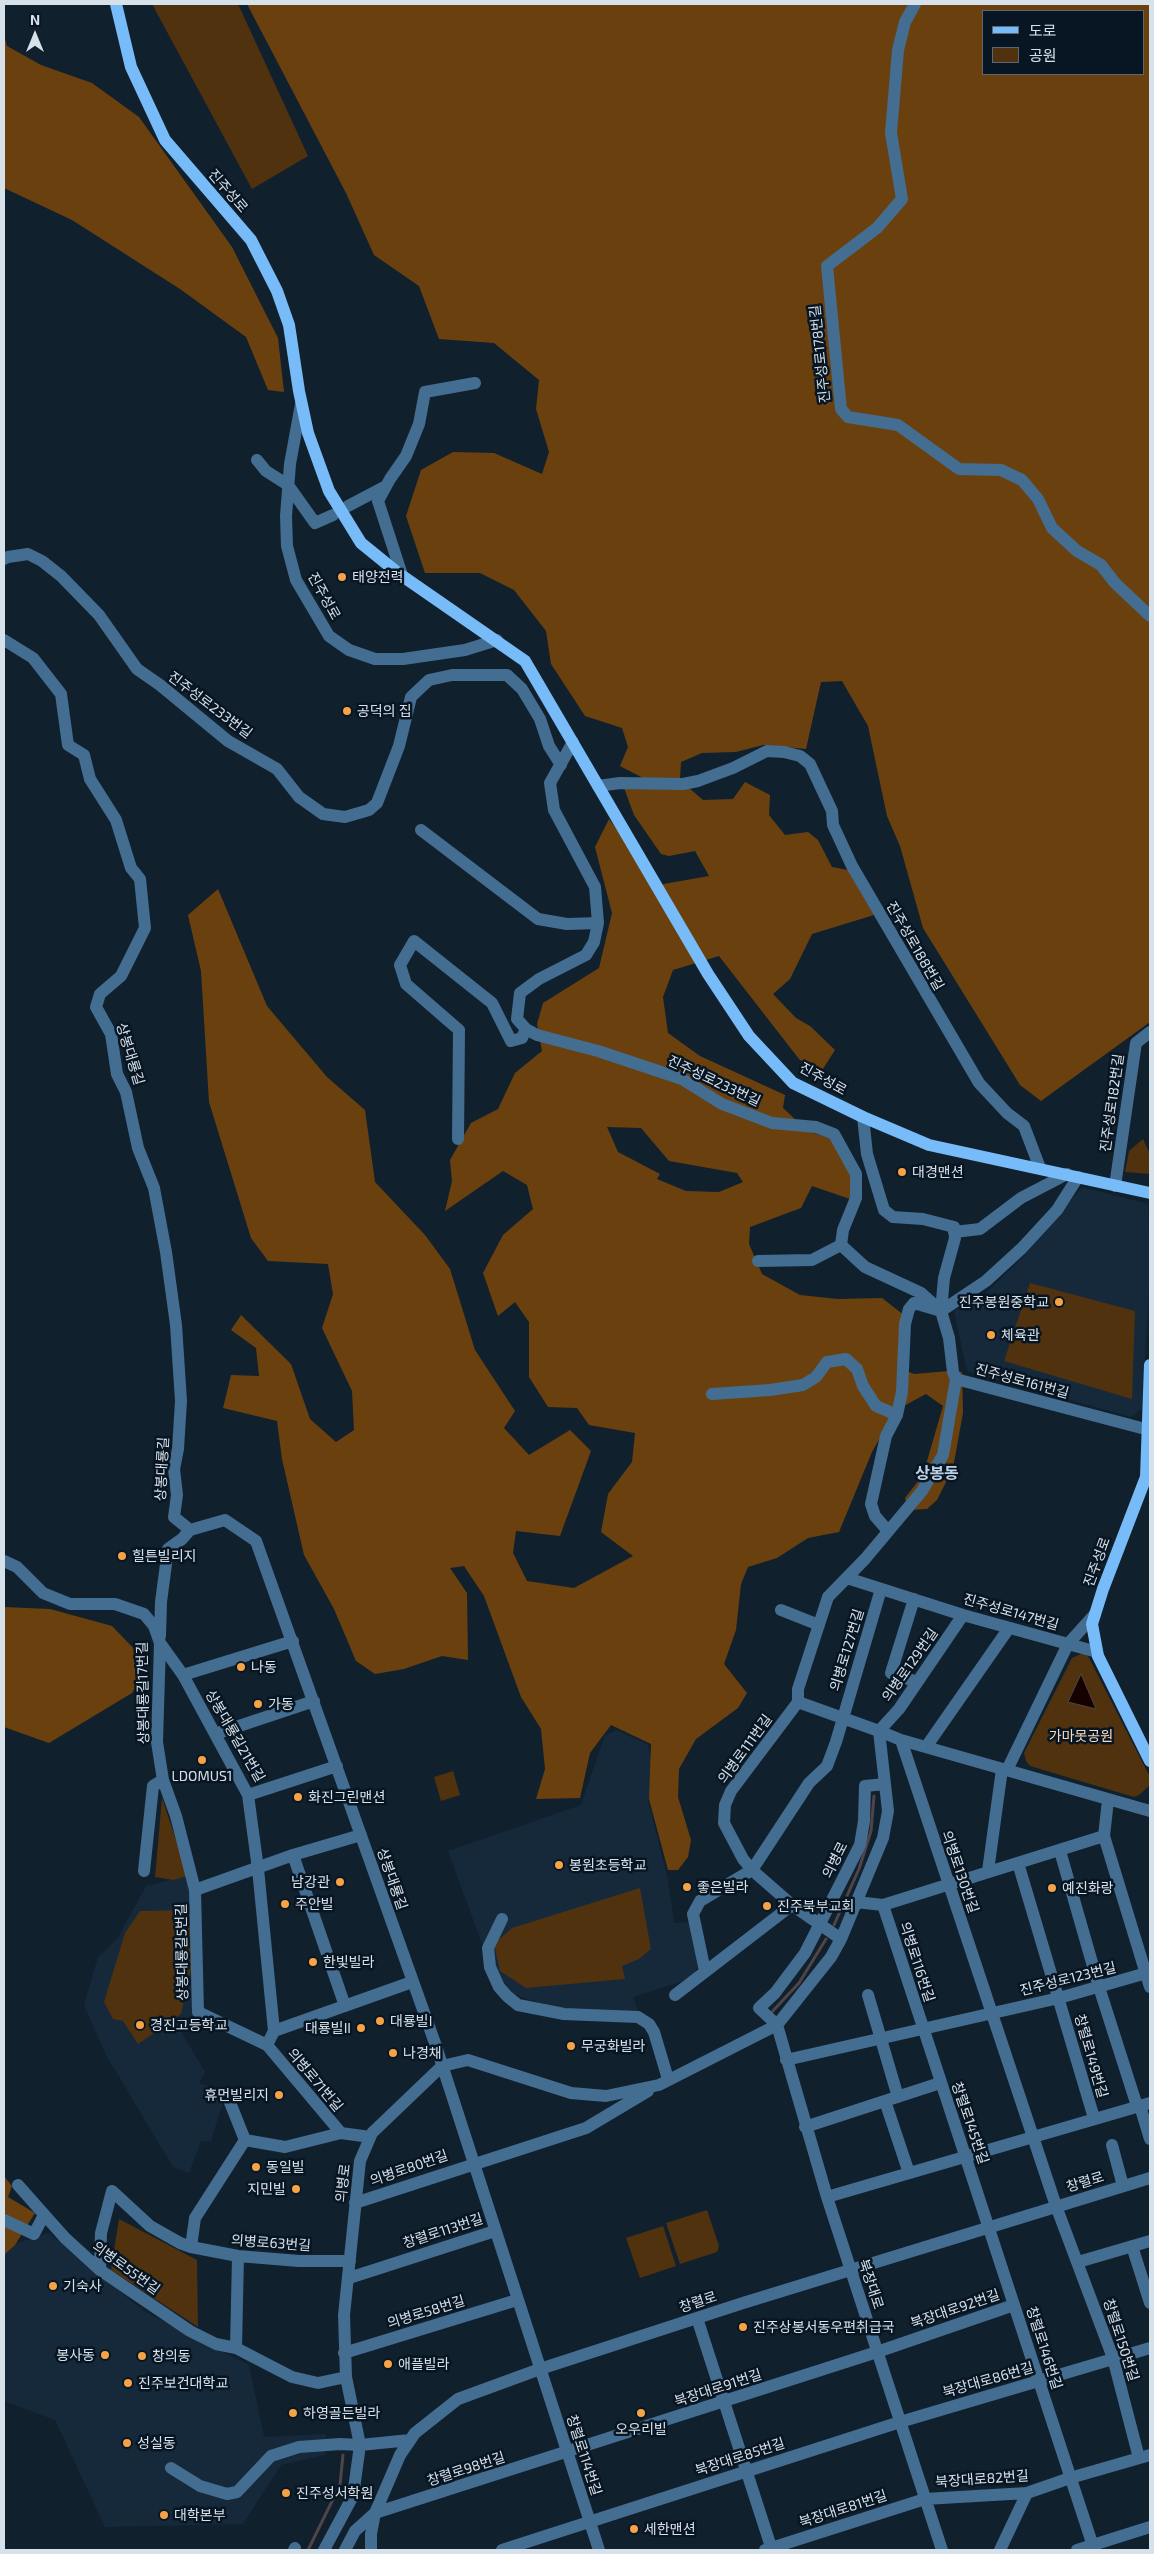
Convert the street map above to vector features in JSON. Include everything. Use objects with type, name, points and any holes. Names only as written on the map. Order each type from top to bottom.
[{"type":"main road","name":"진주성로","points":[[116,4],[131,67],[165,140],[251,240],[277,290],[289,325],[301,404],[308,434],[329,492],[361,543],[402,575],[525,661],[708,974],[749,1036],[793,1083],[863,1117],[929,1145],[1150,1193]]},
{"type":"main road","name":"진주성로","points":[[1150,1365],[1146,1477],[1092,1624],[1098,1656],[1150,1761]]},
{"type":"street","name":"진주성로178번길","points":[[915,4],[905,22],[898,50],[891,133],[902,199],[877,228],[827,266],[841,409],[848,416],[898,425],[959,469],[1001,470],[1022,480],[1038,499],[1052,528],[1077,551],[1101,565],[1115,583],[1150,616]]},
{"type":"street","points":[[402,575],[378,500],[406,456],[419,424],[425,392],[475,383]]},
{"type":"street","name":"진주성로","points":[[301,404],[294,433],[288,484],[287,546],[296,580],[329,636],[349,650],[375,659],[403,659],[465,650],[497,640]]},
{"type":"street","points":[[257,460],[266,471],[288,484],[315,523],[333,515]]},
{"type":"street","points":[[348,506],[386,486]]},
{"type":"street","name":"진주성로233번길","points":[[4,559],[8,556],[28,554],[42,561],[61,576],[99,615],[137,670],[160,685],[228,741],[277,769],[299,797],[323,814],[345,817],[369,810],[377,803],[399,746],[411,697],[429,680],[452,675],[507,675],[522,689],[540,719],[549,746],[561,765]]},
{"type":"street","name":"상봉대룡길","points":[[4,640],[33,658],[61,694],[68,745],[84,755],[90,779],[116,820],[131,868],[140,879],[145,928],[121,976],[100,994],[96,1007],[111,1034],[117,1074],[126,1092],[138,1148],[154,1188],[166,1252],[176,1325],[181,1401],[178,1449],[174,1469],[178,1496],[174,1517],[190,1530]]},
{"type":"street","points":[[458,1139],[458,1030],[406,984],[400,965],[414,941],[492,1003],[511,1041],[522,1038],[526,1030],[517,1020],[520,994],[539,979],[586,955],[594,942],[598,923],[594,887],[554,810],[550,782],[572,742]]},
{"type":"street","name":"진주성로188번길","points":[[598,786],[620,782],[683,784],[698,781],[733,768],[767,751],[784,752],[800,756],[813,766],[832,811],[833,824],[852,866],[979,1083],[1007,1113],[1024,1126],[1040,1168]]},
{"type":"street","points":[[421,830],[538,919],[567,924],[598,923]]},
{"type":"street","name":"진주성로233번길","points":[[526,1030],[537,1036],[598,1051],[682,1079],[722,1104],[772,1122],[816,1127],[834,1134],[856,1174],[856,1198],[843,1230],[841,1245]]},
{"type":"street","name":"진주성로182번길","points":[[1115,1186],[1136,1043],[1150,1032]]},
{"type":"street","points":[[863,1117],[867,1154],[884,1210],[893,1217],[924,1219],[954,1227],[955,1238],[944,1278],[941,1311]]},
{"type":"street","points":[[954,1232],[980,1229],[1021,1198],[1072,1175]]},
{"type":"street","points":[[941,1311],[986,1281],[1022,1248],[1057,1210],[1072,1175]]},
{"type":"street","points":[[758,1261],[812,1260],[841,1245],[865,1267],[921,1293],[941,1311]]},
{"type":"street","points":[[888,1532],[875,1516],[871,1504],[886,1436],[898,1415],[902,1392],[905,1324],[909,1309],[914,1303],[941,1311]]},
{"type":"street","name":"진주성로161번길","points":[[941,1311],[949,1338],[953,1372],[956,1379],[1148,1430]]},
{"type":"street","points":[[712,1394],[770,1390],[803,1385],[816,1377],[827,1362],[846,1359],[857,1368],[863,1386],[876,1406],[898,1415]]},
{"type":"street","points":[[956,1379],[943,1455],[922,1491],[888,1532],[828,1597],[798,1689],[798,1702],[842,1720],[901,1740],[1150,1811]]},
{"type":"street","name":"상봉대룡길","points":[[160,1643],[161,1602],[168,1549],[182,1539],[190,1530],[226,1520],[256,1541],[442,2066]]},
{"type":"street","name":"상봉대룡길17번길","points":[[4,1561],[17,1567],[43,1593],[70,1604],[114,1604],[144,1614],[154,1626],[160,1643],[157,1742],[163,1780],[176,1816],[195,1890]]},
{"type":"street","name":"진주성로147번길","points":[[846,1578],[963,1615],[1097,1652],[1098,1656]]},
{"type":"street","name":"의병로127번길","points":[[842,1720],[881,1589]]},
{"type":"street","points":[[914,1599],[891,1673],[917,1682]]},
{"type":"street","points":[[780,1610],[819,1624]]},
{"type":"street","points":[[988,1871],[1005,1770],[1068,1644],[1095,1614]]},
{"type":"street","name":"의병로129번길","points":[[879,1731],[898,1709],[963,1615]]},
{"type":"street","points":[[926,1747],[1010,1628]]},
{"type":"street","points":[[183,1675],[293,1641]]},
{"type":"street","name":"상봉대룡길21번길","points":[[160,1643],[183,1675],[248,1795],[337,1766]]},
{"type":"street","points":[[215,1734],[314,1701]]},
{"type":"street","name":"의병로111번길","points":[[798,1702],[731,1791],[725,1805],[724,1823],[743,1859],[752,1870],[792,1905],[841,1940]]},
{"type":"street","points":[[705,1971],[693,1914],[700,1901],[752,1870],[810,1783],[827,1766],[842,1720]]},
{"type":"street","points":[[495,2231],[442,2066],[468,2060],[570,2093],[606,2096],[664,2082],[777,2025],[831,1957],[841,1940],[883,1838],[888,1811],[879,1731]]},
{"type":"street","name":"의병로130번길","points":[[901,1740],[992,2013]]},
{"type":"street","points":[[144,1872],[153,1786],[163,1780]]},
{"type":"street","name":"의병로","points":[[777,2025],[760,2008],[793,1972],[820,1925],[860,1845],[864,1821],[865,1786],[885,1784]]},
{"type":"street","points":[[248,1795],[258,1868],[274,2031],[267,2045]]},
{"type":"street","points":[[1108,1800],[1104,1836],[1148,1973],[1150,1987]]},
{"type":"street","points":[[195,1890],[292,1854],[361,1835]]},
{"type":"street","points":[[856,1902],[883,1905],[1104,1836]]},
{"type":"street","points":[[1060,1851],[1099,1987],[1143,2105],[1150,2139]]},
{"type":"street","points":[[292,1854],[345,2006]]},
{"type":"street","name":"창렬로149번길","points":[[827,2197],[1094,2118],[1018,1863]]},
{"type":"street","name":"상봉대룡길5번길","points":[[195,1890],[198,2012],[267,2045]]},
{"type":"street","points":[[675,1995],[792,1905]]},
{"type":"street","name":"의병로116번길","points":[[883,1905],[923,2029]]},
{"type":"street","points":[[502,1919],[488,1948],[490,1967],[499,1987],[507,1996],[518,2005],[564,2014],[638,2017],[649,2024],[654,2032],[664,2082]]},
{"type":"street","name":"진주성로123번길","points":[[786,2060],[1059,1998],[1148,1973]]},
{"type":"street","points":[[274,2031],[412,1982]]},
{"type":"street","points":[[868,1995],[898,2097]]},
{"type":"street","points":[[992,2013],[1056,2206]]},
{"type":"street","name":"북장대로","points":[[777,2025],[805,2128],[942,2550]]},
{"type":"street","name":"창렬로145번길","points":[[923,2029],[989,2227]]},
{"type":"street","name":"의병로71번길","points":[[267,2045],[341,2134]]},
{"type":"street","name":"의병로","points":[[324,2550],[353,2496],[360,2445],[346,2377],[344,2314],[360,2161],[370,2137],[442,2066]]},
{"type":"street","name":"의병로80번길","points":[[355,2203],[473,2163],[586,2128],[664,2082]]},
{"type":"street","points":[[805,2128],[940,2083]]},
{"type":"street","points":[[191,2247],[195,2218],[245,2140],[229,2100]]},
{"type":"street","points":[[885,2101],[909,2173]]},
{"type":"street","points":[[1094,2118],[1143,2105]]},
{"type":"street","name":"의병로71번길","points":[[245,2140],[285,2147],[341,2134],[370,2137]]},
{"type":"street","name":"창렬로","points":[[1112,2145],[1123,2186]]},
{"type":"street","name":"창렬로","points":[[371,2550],[371,2534],[375,2514],[400,2455],[410,2440],[437,2414],[458,2399],[540,2369],[697,2318],[1150,2178]]},
{"type":"street","name":"의병로55번길","points":[[18,2185],[44,2215],[100,2270],[190,2332],[216,2344],[236,2348],[292,2377],[318,2383],[346,2377]]},
{"type":"street","name":"의병로63번길","points":[[100,2270],[101,2233],[112,2191],[150,2226],[191,2247],[238,2256],[299,2261],[350,2260]]},
{"type":"street","name":"창렬로150번길","points":[[1056,2206],[1113,2358],[1145,2457]]},
{"type":"street","points":[[4,2220],[34,2234],[44,2215]]},
{"type":"street","name":"창렬로146번길","points":[[989,2227],[1070,2478]]},
{"type":"street","name":"창렬로113번길","points":[[348,2278],[495,2231],[540,2369]]},
{"type":"street","points":[[1078,2262],[1150,2240]]},
{"type":"street","points":[[1132,2246],[1150,2303]]},
{"type":"street","points":[[236,2348],[238,2256]]},
{"type":"street","name":"의병로58번길","points":[[344,2353],[517,2300]]},
{"type":"street","name":"북장대로92번길","points":[[877,2352],[1014,2305]]},
{"type":"street","points":[[697,2318],[747,2471],[770,2550]]},
{"type":"street","name":"북장대로86번길","points":[[900,2422],[1150,2348]]},
{"type":"street","name":"북장대로91번길","points":[[567,2452],[877,2352]]},
{"type":"street","name":"창렬로114번길","points":[[540,2369],[599,2550]]},
{"type":"street","name":"북장대로85번길","points":[[502,2550],[900,2422]]},
{"type":"street","points":[[171,2468],[200,2486],[227,2494],[237,2492],[271,2456],[299,2447],[340,2444],[360,2445],[410,2440]]},
{"type":"street","name":"창렬로98번길","points":[[375,2514],[567,2452]]},
{"type":"street","name":"북장대로82번길","points":[[925,2499],[1027,2494],[1070,2478],[1145,2457]]},
{"type":"street","points":[[1070,2478],[1093,2546]]},
{"type":"street","points":[[1000,2550],[1027,2494]]},
{"type":"street","name":"북장대로81번길","points":[[770,2550],[925,2499]]},
{"type":"street","points":[[345,2550],[355,2531],[375,2514]]},
{"type":"street","points":[[1077,2550],[1150,2527]]},
{"type":"shaded area","points":[[247,4],[1150,4],[1150,1022],[1041,1101],[1020,1085],[923,928],[900,846],[887,816],[868,726],[842,681],[821,682],[806,749],[763,745],[736,752],[702,753],[681,762],[680,778],[645,779],[620,766],[628,747],[622,728],[585,716],[551,664],[546,631],[514,590],[480,573],[425,573],[406,516],[421,470],[453,452],[494,453],[542,474],[549,452],[536,409],[539,380],[494,343],[439,339],[419,286],[374,255],[346,193]]},
{"type":"shaded area","points":[[4,35],[7,46],[41,65],[92,83],[139,117],[232,247],[278,338],[284,392],[268,390],[246,337],[180,289],[72,220],[4,188]]},
{"type":"shaded area","points":[[745,782],[770,795],[769,815],[785,835],[808,832],[818,840],[832,867],[848,870],[874,915],[812,934],[790,979],[773,994],[796,1018],[810,1026],[835,1050],[819,1075],[799,1059],[719,956],[673,970],[663,997],[668,1033],[700,1056],[785,1095],[783,1108],[808,1131],[838,1141],[862,1180],[856,1201],[812,1186],[801,1208],[750,1227],[749,1244],[762,1274],[800,1295],[838,1299],[882,1298],[909,1319],[902,1369],[914,1374],[949,1371],[962,1372],[963,1413],[953,1468],[937,1500],[927,1509],[908,1510],[905,1498],[923,1475],[943,1406],[926,1394],[896,1410],[872,1452],[839,1532],[808,1538],[777,1558],[748,1567],[741,1584],[736,1630],[724,1664],[747,1693],[738,1708],[696,1739],[679,1769],[678,1797],[691,1840],[688,1857],[678,1870],[668,1870],[649,1799],[651,1744],[611,1725],[590,1753],[580,1798],[536,1799],[545,1769],[541,1729],[521,1697],[484,1596],[464,1566],[450,1568],[467,1593],[468,1660],[442,1656],[404,1669],[375,1674],[356,1661],[334,1609],[304,1555],[282,1459],[277,1421],[223,1408],[231,1375],[259,1376],[256,1348],[231,1330],[241,1315],[291,1364],[310,1419],[336,1442],[354,1430],[352,1391],[322,1328],[333,1294],[328,1264],[268,1261],[251,1238],[209,1102],[201,971],[188,915],[218,889],[267,1006],[327,1077],[365,1110],[375,1182],[425,1235],[450,1269],[475,1350],[515,1411],[504,1428],[529,1455],[570,1430],[591,1451],[560,1536],[516,1531],[513,1553],[527,1581],[574,1588],[633,1556],[601,1532],[608,1494],[632,1462],[635,1433],[589,1425],[577,1408],[548,1407],[529,1377],[529,1322],[515,1302],[498,1316],[483,1273],[503,1235],[533,1209],[527,1185],[503,1171],[445,1211],[452,1181],[450,1160],[471,1123],[498,1109],[515,1073],[542,1051],[537,1024],[543,1003],[599,968],[612,913],[595,847],[609,819],[658,885],[709,876],[695,851],[669,856],[661,854],[634,815],[624,788],[688,787],[703,800],[733,799]],"holes":[[[607,1127],[641,1128],[669,1161],[737,1173],[743,1182],[719,1192],[686,1191],[657,1179],[660,1174],[618,1152]]]},
{"type":"shaded area","name":"진주봉원중학교","points":[[1082,1187],[1148,1204],[1150,1271],[1142,1409],[1131,1417],[967,1371],[954,1311],[986,1293],[1021,1259]]},
{"type":"shaded area","points":[[4,1607],[50,1609],[112,1626],[138,1653],[140,1680],[132,1693],[49,1743],[4,1727]]},
{"type":"shaded area","points":[[1081,1674],[1096,1709],[1068,1702]]},
{"type":"shaded area","name":"봉원초등학교","points":[[617,1730],[648,1745],[655,1780],[648,1801],[668,1879],[674,1923],[689,1922],[699,1964],[693,1978],[633,1997],[639,2013],[561,2010],[521,1997],[503,1987],[481,1941],[448,1851],[581,1805],[605,1735]]},
{"type":"shaded area","name":"경진고등학교","points":[[188,1876],[194,1947],[192,2016],[182,2033],[205,2072],[199,2083],[217,2090],[224,2099],[211,2141],[201,2141],[189,2173],[173,2167],[106,2055],[84,2005],[98,1957],[117,1939],[146,1886]]},
{"type":"shaded area","points":[[4,2176],[12,2186],[8,2197],[35,2213],[15,2245],[4,2255]]},
{"type":"shaded area","name":"진주보건대학교","points":[[49,2233],[144,2311],[249,2365],[264,2437],[326,2434],[325,2455],[281,2465],[243,2524],[105,2527],[55,2420],[4,2401],[4,2247]]},
{"type":"green space","points":[[152,4],[238,4],[308,156],[252,189]]},
{"type":"green space","points":[[1143,1139],[1150,1154],[1150,1174],[1125,1172],[1129,1151]]},
{"type":"green space","points":[[1030,1283],[1135,1311],[1132,1399],[1004,1361]]},
{"type":"green space","name":"가마못공원","points":[[1083,1653],[1088,1656],[1150,1777],[1149,1786],[1134,1797],[1030,1766],[1026,1761],[1024,1753],[1072,1658]]},
{"type":"green space","points":[[453,1771],[460,1795],[441,1801],[434,1777]]},
{"type":"green space","points":[[162,1798],[188,1876],[173,1880],[155,1877]]},
{"type":"green space","points":[[640,1888],[651,1949],[639,1959],[622,1966],[625,1979],[526,1988],[500,1971],[494,1944],[512,1928]]},
{"type":"green space","points":[[190,1910],[193,1960],[181,2014],[138,2044],[123,2021],[113,2019],[104,2002],[125,1933],[140,1911]]},
{"type":"green space","points":[[707,2210],[719,2246],[717,2252],[680,2264],[666,2223]]},
{"type":"green space","points":[[119,2219],[197,2260],[198,2327],[111,2270]]},
{"type":"green space","points":[[663,2226],[676,2266],[640,2278],[626,2238]]},
{"type":"waterway","points":[[834,1925],[859,1869],[871,1831],[874,1796]]},
{"type":"waterway","points":[[770,2014],[799,1983],[826,1939]]},
{"type":"waterway","points":[[308,2550],[340,2485],[343,2455]]},
{"type":"place","name":"태양전력","points":[[342,577]]},
{"type":"place","name":"공덕의 집","points":[[347,711]]},
{"type":"place","name":"대경맨션","points":[[902,1172]]},
{"type":"place","name":"진주봉원중학교","points":[[1059,1302]]},
{"type":"place","name":"체육관","points":[[991,1335]]},
{"type":"place","name":"힐튼빌리지","points":[[122,1556]]},
{"type":"place","name":"나동","points":[[241,1667]]},
{"type":"place","name":"가동","points":[[258,1704]]},
{"type":"place","name":"LDOMUS1","points":[[202,1760]]},
{"type":"place","name":"화진그린맨션","points":[[298,1797]]},
{"type":"place","name":"봉원초등학교","points":[[559,1865]]},
{"type":"place","name":"남강관","points":[[340,1882]]},
{"type":"place","name":"좋은빌라","points":[[687,1887]]},
{"type":"place","name":"예진화랑","points":[[1052,1888]]},
{"type":"place","name":"주안빌","points":[[285,1904]]},
{"type":"place","name":"진주북부교회","points":[[767,1906]]},
{"type":"place","name":"한빛빌라","points":[[313,1962]]},
{"type":"place","name":"대룡빌I","points":[[380,2021]]},
{"type":"place","name":"경진고등학교","points":[[140,2025]]},
{"type":"place","name":"대룡빌II","points":[[361,2028]]},
{"type":"place","name":"무궁화빌라","points":[[571,2046]]},
{"type":"place","name":"나경채","points":[[393,2053]]},
{"type":"place","name":"휴먼빌리지","points":[[279,2095]]},
{"type":"place","name":"동일빌","points":[[256,2167]]},
{"type":"place","name":"지민빌","points":[[296,2189]]},
{"type":"place","name":"기숙사","points":[[53,2286]]},
{"type":"place","name":"진주상봉서동우편취급국","points":[[743,2327]]},
{"type":"place","name":"봉사동","points":[[105,2355]]},
{"type":"place","name":"창의동","points":[[142,2356]]},
{"type":"place","name":"애플빌라","points":[[388,2364]]},
{"type":"place","name":"진주보건대학교","points":[[128,2383]]},
{"type":"place","name":"하영골든빌라","points":[[293,2413]]},
{"type":"place","name":"오우리빌","points":[[641,2413]]},
{"type":"place","name":"성실동","points":[[127,2443]]},
{"type":"place","name":"진주성서학원","points":[[286,2493]]},
{"type":"place","name":"대학본부","points":[[164,2515]]},
{"type":"place","name":"세한맨션","points":[[634,2529]]},
{"type":"district","name":"상봉동","points":[[937,1474]]}]
